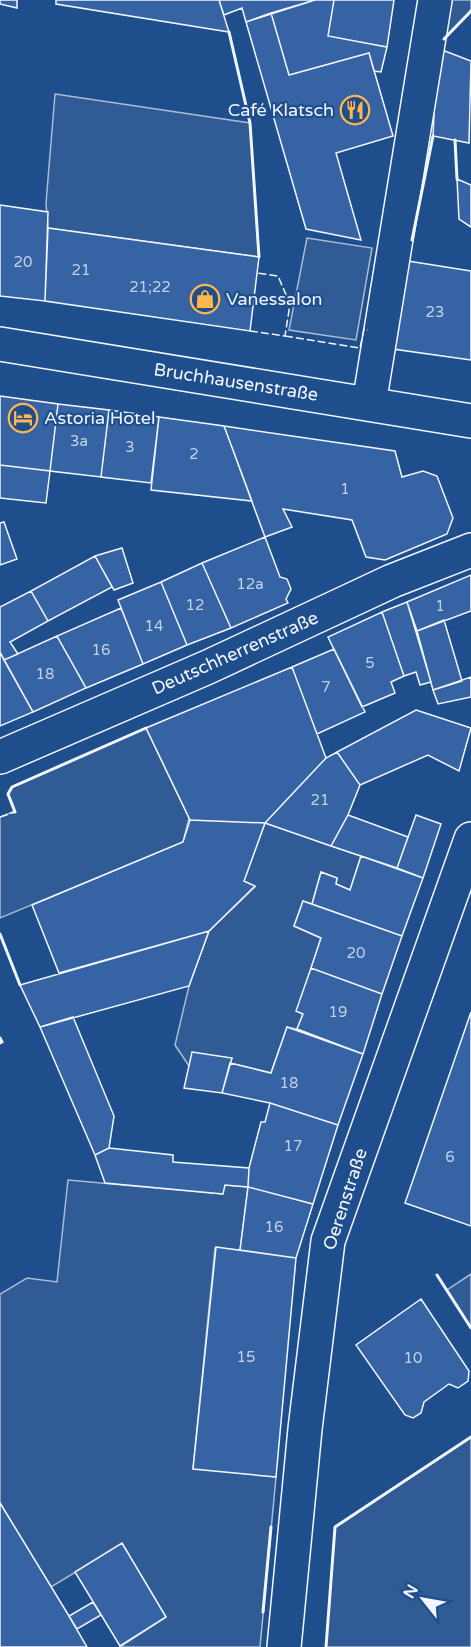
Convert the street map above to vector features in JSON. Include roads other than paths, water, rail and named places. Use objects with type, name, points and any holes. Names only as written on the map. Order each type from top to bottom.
[{"type":"street","points":[[369,404],[435,0]]},
{"type":"street","name":"Bruchhausenstraße","points":[[0,344],[471,421]]},
{"type":"street","name":"Deutschherrenstraße","points":[[0,757],[208,667],[392,581],[471,550]]},
{"type":"street","name":"Oerenstraße","points":[[284,1647],[305,1429],[328,1241],[471,839]]},
{"type":"place","name":"Café Klatsch","points":[[355,110]]},
{"type":"place","name":"Vanessalon","points":[[205,299]]},
{"type":"place","name":"Astoria Hotel","points":[[23,418]]}]
